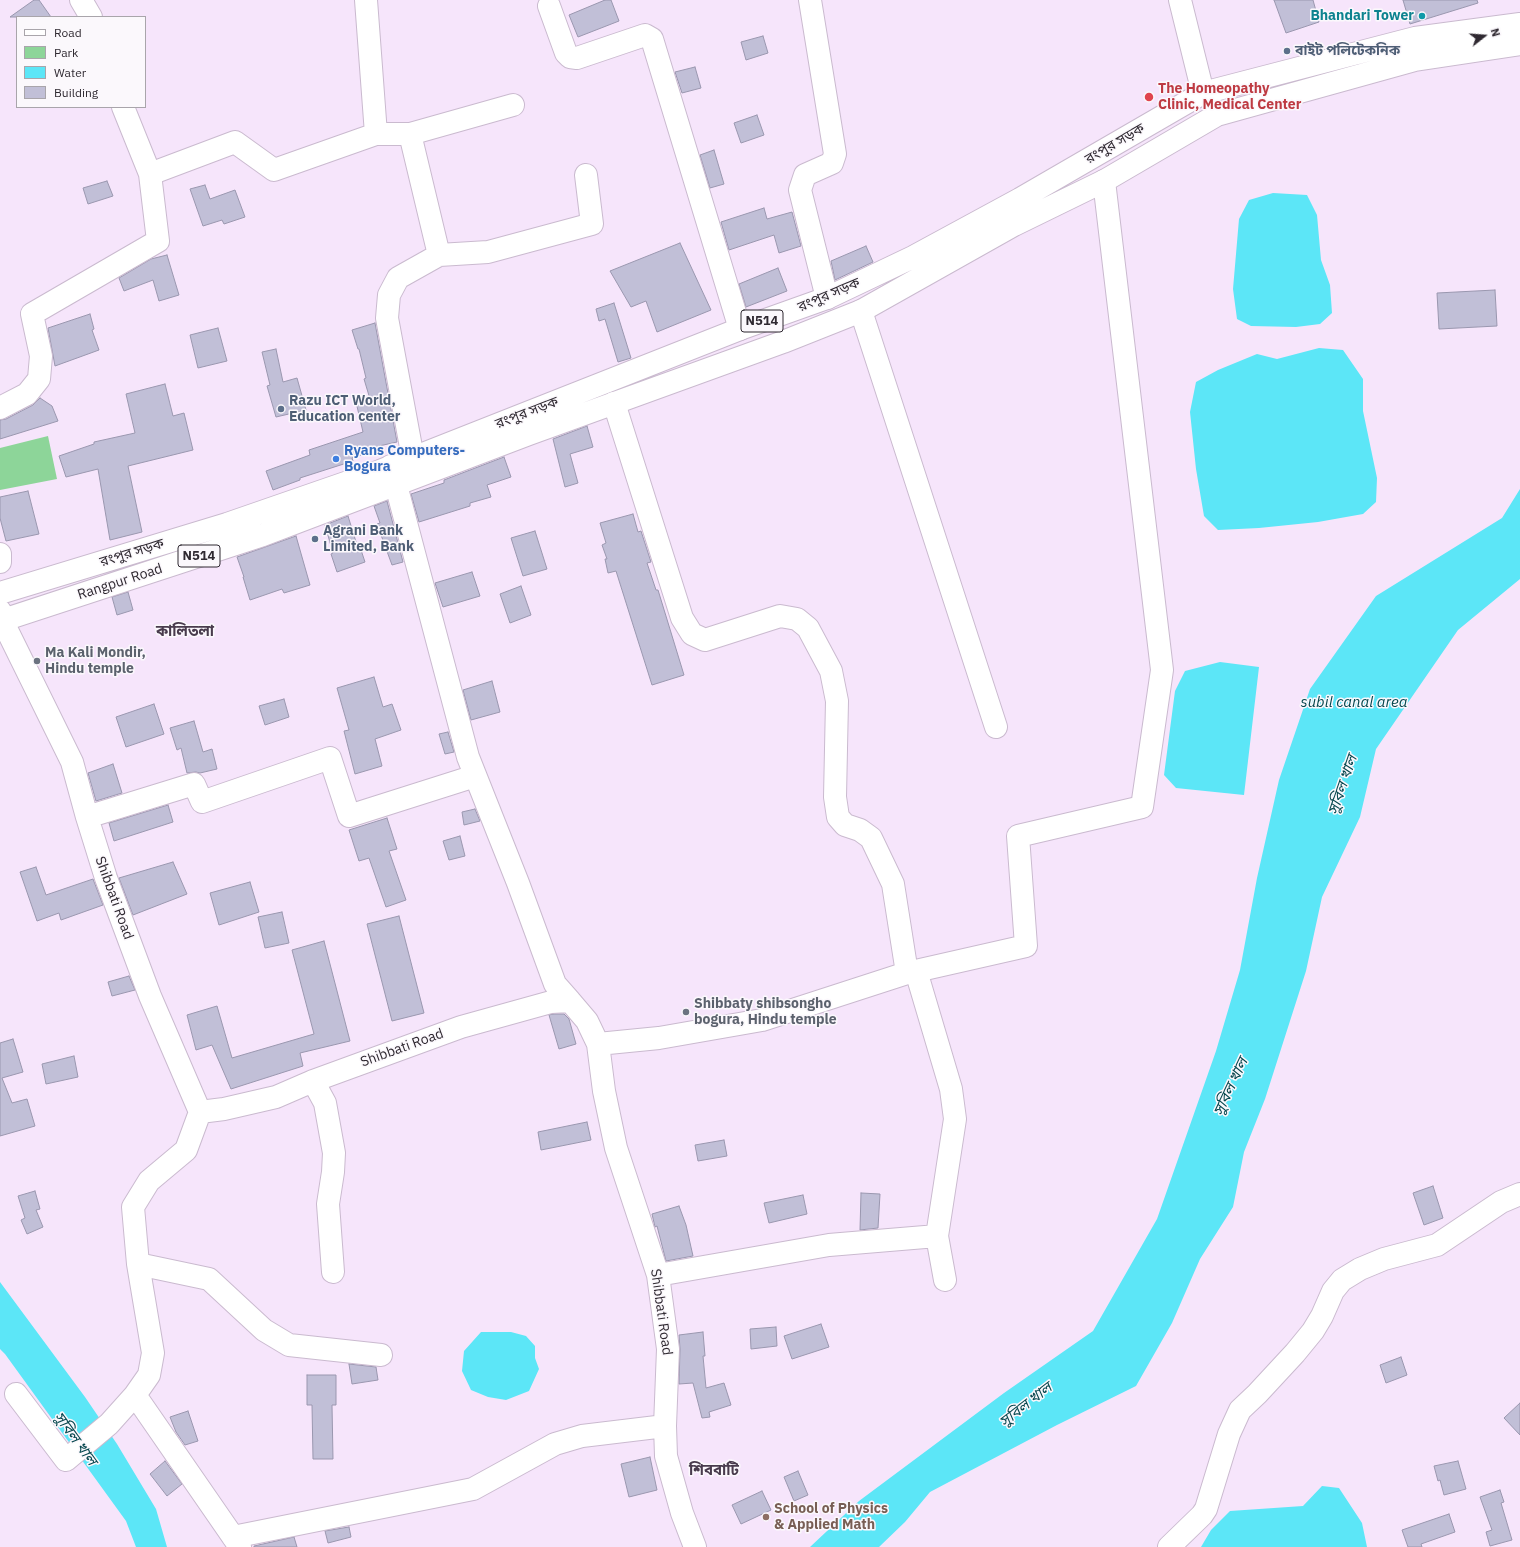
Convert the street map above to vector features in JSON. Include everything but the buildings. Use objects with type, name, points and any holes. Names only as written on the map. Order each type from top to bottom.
[{"type":"main road","points":[[81,0],[90,16]]},
{"type":"main road","points":[[366,0],[376,134]]},
{"type":"main road","points":[[810,0],[836,154],[832,163],[805,175],[800,190],[827,298]]},
{"type":"main road","points":[[1180,0],[1203,93]]},
{"type":"main road","points":[[549,6],[566,53],[570,58],[577,58],[645,35],[652,39],[740,329]]},
{"type":"main road","name":"রংপুর সড়ক","points":[[394,475],[413,458],[740,329],[827,298],[913,257],[1020,199],[1203,93],[1415,38],[1516,34]]},
{"type":"main road","name":"রংপুর সড়ক","points":[[0,593],[394,475],[614,403],[783,342],[861,311],[1014,225],[1104,181],[1217,115],[1415,60],[1516,34]]},
{"type":"main road","points":[[150,174],[235,142],[274,170],[376,134],[410,134],[513,105]]},
{"type":"main road","points":[[0,408],[27,394],[39,379],[41,356],[32,314],[158,241],[150,174],[123,108]]},
{"type":"main road","points":[[410,134],[439,255]]},
{"type":"main road","points":[[413,458],[387,318],[389,295],[398,278],[439,255],[488,252],[592,224],[586,174]]},
{"type":"main road","points":[[598,1044],[659,1038],[762,1020],[912,972],[1026,946],[1018,836],[1142,807],[1162,670],[1104,181]]},
{"type":"main road","points":[[861,311],[996,727]]},
{"type":"main road","points":[[614,403],[682,618],[692,634],[705,640],[780,616],[797,619],[808,628],[831,671],[837,701],[836,797],[838,817],[845,825],[860,830],[870,838],[893,884],[912,972],[951,1089],[955,1119],[937,1236],[945,1280]]},
{"type":"main road","points":[[394,475],[437,646],[468,757],[518,883],[555,984],[570,1000]]},
{"type":"main road","name":"Rangpur Road","points":[[1,617],[263,535],[394,475]]},
{"type":"main road","points":[[0,554],[0,562]]},
{"type":"main road","name":"Shibbati Road","points":[[1,617],[72,762],[106,878],[150,996],[200,1112],[224,1109],[276,1097],[313,1081],[462,1027],[551,1002],[570,1000],[587,1021],[598,1044],[604,1091],[616,1148],[658,1275],[668,1349],[665,1426],[666,1456],[682,1513],[695,1547]]},
{"type":"main road","points":[[87,817],[194,784],[202,802],[330,758],[349,816],[475,776]]},
{"type":"main road","points":[[313,1081],[325,1103],[334,1153],[333,1172],[328,1204],[333,1272]]},
{"type":"main road","points":[[16,1394],[66,1460],[109,1424],[135,1395],[149,1375],[153,1353],[138,1264],[133,1207],[149,1181],[186,1150],[200,1112]]},
{"type":"main road","points":[[1169,1547],[1202,1515],[1206,1509],[1229,1434],[1240,1410],[1295,1353],[1313,1331],[1322,1316],[1333,1291],[1342,1280],[1360,1268],[1384,1259],[1437,1245],[1501,1202],[1520,1194]]},
{"type":"main road","points":[[658,1275],[828,1245],[937,1236]]},
{"type":"main road","points":[[138,1264],[209,1279],[264,1330],[289,1345],[381,1355]]},
{"type":"main road","points":[[135,1395],[236,1542],[473,1489],[556,1444],[582,1436],[665,1426]]},
{"type":"green space","points":[[48,436],[57,479],[0,490],[0,448]]},
{"type":"water","points":[[1273,193],[1307,195],[1317,215],[1321,260],[1330,285],[1332,313],[1320,324],[1296,327],[1251,326],[1237,319],[1233,289],[1239,219],[1249,200]]},
{"type":"water","points":[[1319,348],[1343,350],[1363,379],[1363,411],[1377,478],[1376,502],[1363,514],[1318,522],[1259,528],[1218,530],[1204,516],[1196,469],[1190,412],[1196,382],[1218,370],[1257,354],[1277,359]]},
{"type":"water","name":"subil canal area","points":[[1520,489],[1520,579],[1458,630],[1376,749],[1360,817],[1322,897],[1306,971],[1265,1099],[1244,1152],[1233,1207],[1200,1259],[1172,1323],[1136,1386],[1057,1425],[930,1492],[905,1522],[879,1547],[810,1547],[859,1501],[1004,1393],[1093,1331],[1157,1219],[1216,1051],[1240,970],[1257,878],[1279,780],[1310,689],[1376,596],[1502,518]]},
{"type":"water","points":[[1220,662],[1259,667],[1244,795],[1176,788],[1164,775],[1175,691],[1185,671]]},
{"type":"water","name":"সুবিল খাল","points":[[0,1282],[85,1397],[117,1444],[156,1509],[167,1547],[136,1547],[126,1521],[0,1349]]},
{"type":"water","points":[[481,1332],[511,1332],[526,1336],[535,1346],[535,1358],[539,1369],[529,1391],[506,1400],[488,1397],[471,1390],[462,1371],[464,1351]]},
{"type":"water","points":[[1322,1486],[1339,1488],[1362,1523],[1367,1547],[1201,1547],[1211,1530],[1230,1511],[1303,1506]]},
{"type":"place","name":"Bhandari Tower","points":[[1422,16]]},
{"type":"place","name":"বাইট পলিটেকনিক","points":[[1287,51]]},
{"type":"place","name":"The Homeopathy Clinic, Medical Center","points":[[1149,97]]},
{"type":"place","name":"Razu ICT World, Education center","points":[[281,409]]},
{"type":"place","name":"Ryans Computers- Bogura","points":[[336,459]]},
{"type":"place","name":"Agrani Bank Limited, Bank","points":[[315,539]]},
{"type":"place","name":"Ma Kali Mondir, Hindu temple","points":[[37,661]]},
{"type":"place","name":"Shibbaty shibsongho bogura, Hindu temple","points":[[686,1012]]},
{"type":"place","name":"School of Physics & Applied Math","points":[[766,1517]]},
{"type":"district","name":"কালিতলা","points":[[185,632]]},
{"type":"district","name":"শিববাটি","points":[[714,1471]]}]
